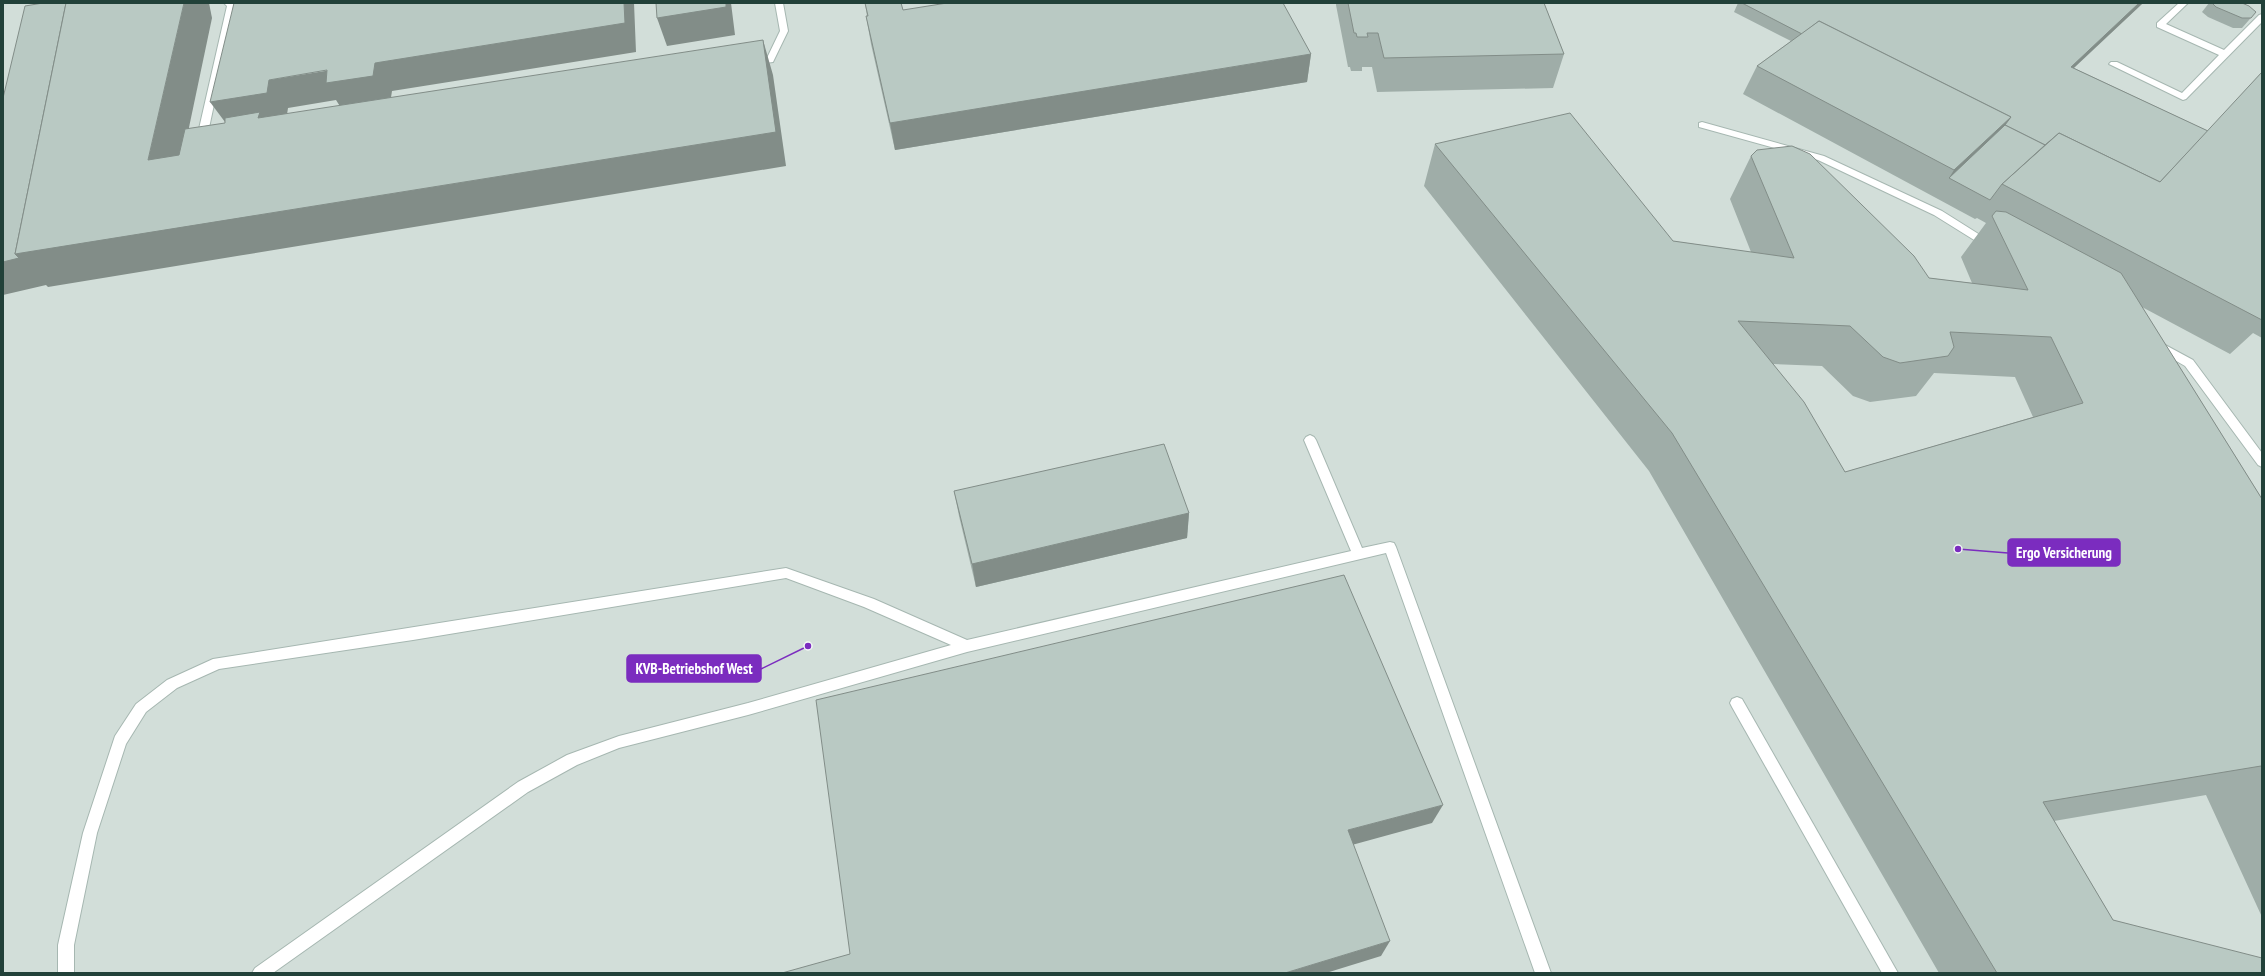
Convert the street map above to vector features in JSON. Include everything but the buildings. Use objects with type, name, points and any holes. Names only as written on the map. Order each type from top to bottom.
[{"type":"lane","points":[[207,148],[199,149],[231,6],[228,3]]},
{"type":"lane","points":[[746,64],[770,60],[784,31],[779,3]]},
{"type":"lane","points":[[2184,3],[2160,25],[2225,54]]},
{"type":"lane","points":[[2114,64],[2183,97],[2262,17]]},
{"type":"lane","points":[[1702,125],[1821,158],[1938,213],[1999,250]]},
{"type":"lane","points":[[2148,339],[2189,363],[2262,462]]},
{"type":"lane","points":[[1310,440],[1358,553]]},
{"type":"lane","points":[[260,973],[524,787],[572,760],[619,742],[755,707],[967,646],[1358,553],[1390,547],[1543,973]]},
{"type":"lane","points":[[66,973],[66,945],[90,833],[120,741],[141,708],[172,684],[218,664],[413,634],[786,572],[869,603],[967,646]]},
{"type":"lane","points":[[1737,702],[1890,973]]},
{"type":"shaded area","points":[[3,3],[2262,3],[2262,973],[3,973]]},
{"type":"place","name":"Ergo Versicherung","points":[[1958,549]]},
{"type":"place","name":"KVB-Betriebshof West","points":[[808,646]]}]
